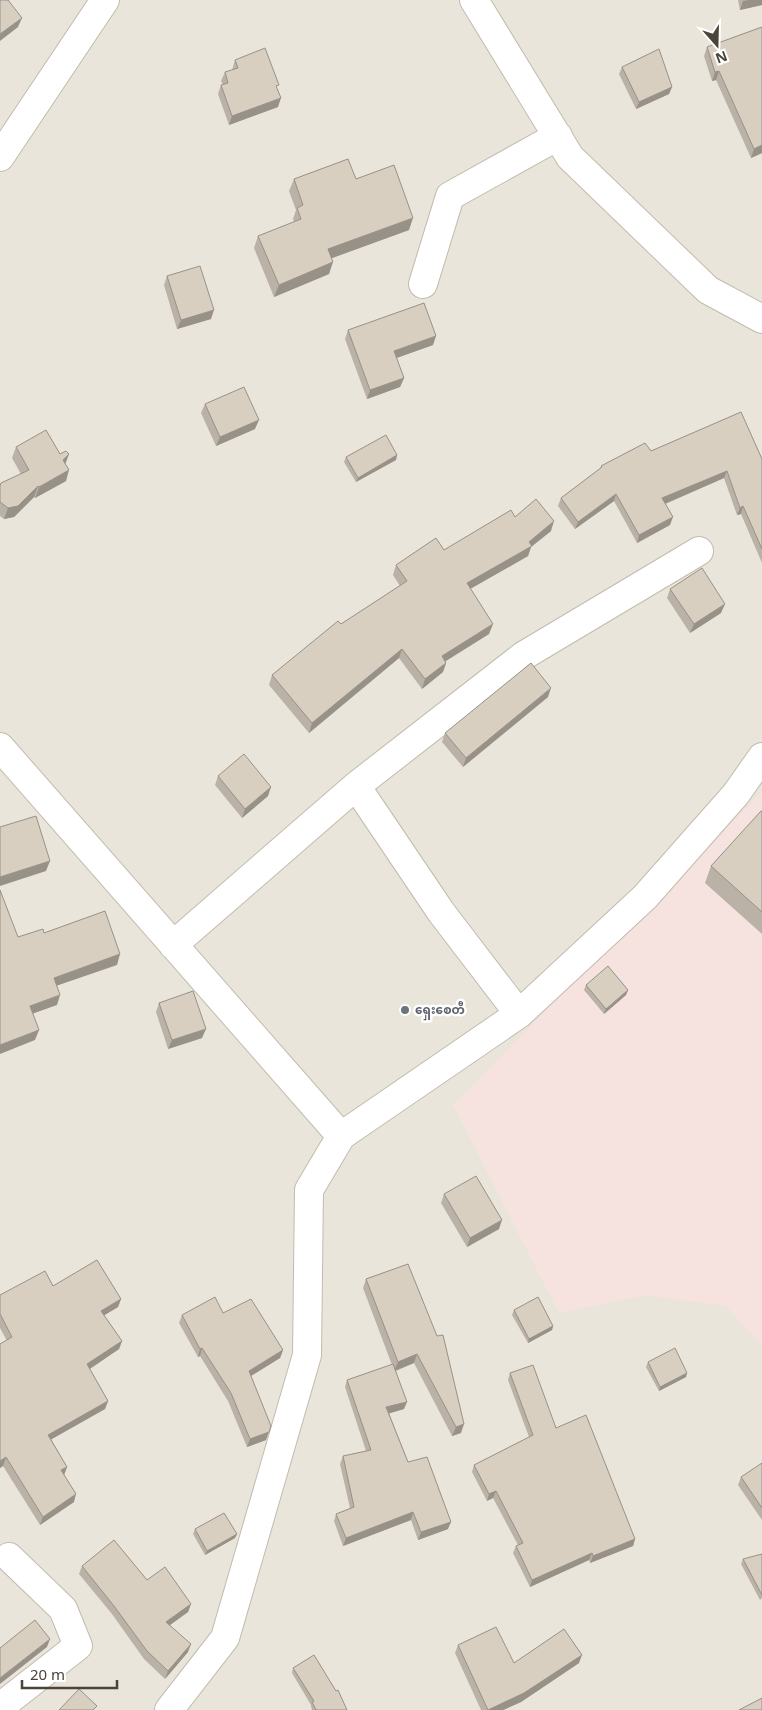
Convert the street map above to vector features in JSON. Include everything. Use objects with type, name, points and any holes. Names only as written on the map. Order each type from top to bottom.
[{"type":"street","points":[[0,157],[106,0]]},
{"type":"street","points":[[474,0],[570,157],[708,290],[762,319]]},
{"type":"street","points":[[423,284],[450,196],[558,136]]},
{"type":"street","points":[[173,945],[356,786],[523,656],[699,551]]},
{"type":"street","points":[[0,748],[341,1136]]},
{"type":"street","points":[[169,1710],[225,1638],[307,1355],[309,1190],[341,1136],[519,1014],[645,897],[736,794],[762,757]]},
{"type":"street","points":[[356,786],[441,912],[519,1014]]},
{"type":"street","points":[[0,1707],[78,1646],[64,1609],[9,1557]]},
{"type":"shaded area","points":[[0,0],[762,0],[762,1710],[0,1710]]},
{"type":"shaded area","points":[[762,792],[762,1346],[726,1306],[646,1295],[559,1313],[453,1105]]},
{"type":"building","points":[[0,0],[8,0],[22,18],[0,34]]},
{"type":"building","points":[[762,27],[762,145],[754,149],[719,71],[715,72],[707,47]]},
{"type":"building","points":[[265,48],[279,85],[276,86],[281,98],[232,116],[221,85],[228,83],[225,72],[238,68],[235,60]]},
{"type":"building","points":[[659,49],[672,87],[639,102],[622,67]]},
{"type":"building","points":[[348,159],[356,179],[394,165],[413,218],[328,249],[333,262],[279,285],[258,236],[301,219],[297,208],[303,205],[294,179]]},
{"type":"building","points":[[200,266],[214,310],[181,320],[167,276]]},
{"type":"building","points":[[424,303],[436,336],[394,351],[404,378],[370,390],[348,330]]},
{"type":"building","points":[[244,387],[259,420],[220,437],[205,404]]},
{"type":"building","points":[[741,412],[762,459],[762,549],[743,506],[740,508],[727,471],[662,498],[673,517],[639,535],[616,494],[578,522],[561,498],[601,466],[645,443],[651,451]]},
{"type":"building","points":[[46,430],[60,454],[66,451],[69,454],[63,460],[69,470],[38,486],[18,506],[8,508],[0,502],[1,483],[29,470],[16,447]]},
{"type":"building","points":[[386,435],[397,455],[358,478],[346,457]]},
{"type":"building","points":[[536,499],[554,521],[529,542],[532,546],[467,583],[493,624],[442,656],[446,663],[425,679],[402,649],[312,723],[272,675],[338,621],[341,624],[407,581],[396,565],[436,538],[444,550],[511,510],[515,517]]},
{"type":"building","points":[[702,568],[725,604],[694,624],[670,589]]},
{"type":"building","points":[[531,663],[551,688],[466,758],[445,733]]},
{"type":"building","points":[[244,754],[271,787],[245,809],[218,776]]},
{"type":"building","points":[[762,811],[762,912],[711,866]]},
{"type":"building","points":[[36,816],[50,861],[0,877],[0,827]]},
{"type":"building","points":[[0,890],[18,937],[43,929],[44,933],[105,911],[120,954],[54,978],[60,995],[30,1006],[39,1030],[0,1045]]},
{"type":"building","points":[[608,966],[628,990],[606,1009],[586,985]]},
{"type":"building","points":[[193,991],[206,1029],[172,1040],[159,1003]]},
{"type":"building","points":[[476,1176],[502,1220],[470,1238],[444,1194]]},
{"type":"building","points":[[97,1260],[121,1299],[101,1311],[122,1341],[87,1364],[108,1401],[48,1435],[67,1467],[61,1470],[76,1494],[43,1517],[6,1457],[0,1461],[0,1344],[12,1337],[0,1314],[0,1295],[45,1271],[53,1286]]},
{"type":"building","points":[[408,1264],[437,1336],[443,1335],[464,1424],[456,1427],[417,1354],[398,1362],[366,1279]]},
{"type":"building","points":[[215,1297],[223,1313],[251,1299],[283,1350],[249,1371],[271,1426],[269,1432],[250,1439],[231,1393],[202,1348],[200,1349],[182,1315]]},
{"type":"building","points":[[538,1297],[553,1326],[529,1339],[514,1310]]},
{"type":"building","points":[[675,1348],[687,1373],[660,1387],[648,1362]]},
{"type":"building","points":[[393,1364],[407,1402],[386,1407],[408,1462],[427,1457],[451,1522],[421,1532],[413,1512],[346,1538],[336,1514],[354,1507],[343,1456],[371,1450],[347,1380]]},
{"type":"building","points":[[533,1365],[556,1428],[586,1415],[635,1539],[593,1556],[592,1553],[532,1580],[516,1546],[523,1543],[496,1491],[489,1494],[474,1465],[533,1435],[510,1373]]},
{"type":"building","points":[[762,1463],[762,1508],[741,1477]]},
{"type":"building","points":[[224,1513],[237,1534],[207,1551],[195,1529]]},
{"type":"building","points":[[114,1540],[147,1580],[165,1567],[191,1604],[166,1622],[191,1644],[168,1671],[147,1651],[82,1566]]},
{"type":"building","points":[[762,1554],[762,1595],[743,1559]]},
{"type":"building","points":[[35,1620],[50,1639],[0,1678],[0,1648]]},
{"type":"building","points":[[496,1627],[514,1663],[564,1629],[582,1655],[524,1693],[488,1710],[458,1645]]},
{"type":"building","points":[[314,1655],[336,1691],[338,1690],[347,1710],[316,1710],[312,1702],[314,1701],[293,1668]]},
{"type":"building","points":[[79,1689],[97,1706],[93,1710],[59,1710]]},
{"type":"building","points":[[762,1698],[762,1710],[739,1710]]},
{"type":"place","name":"ရှေးစေတီ","points":[[405,1010]]}]
